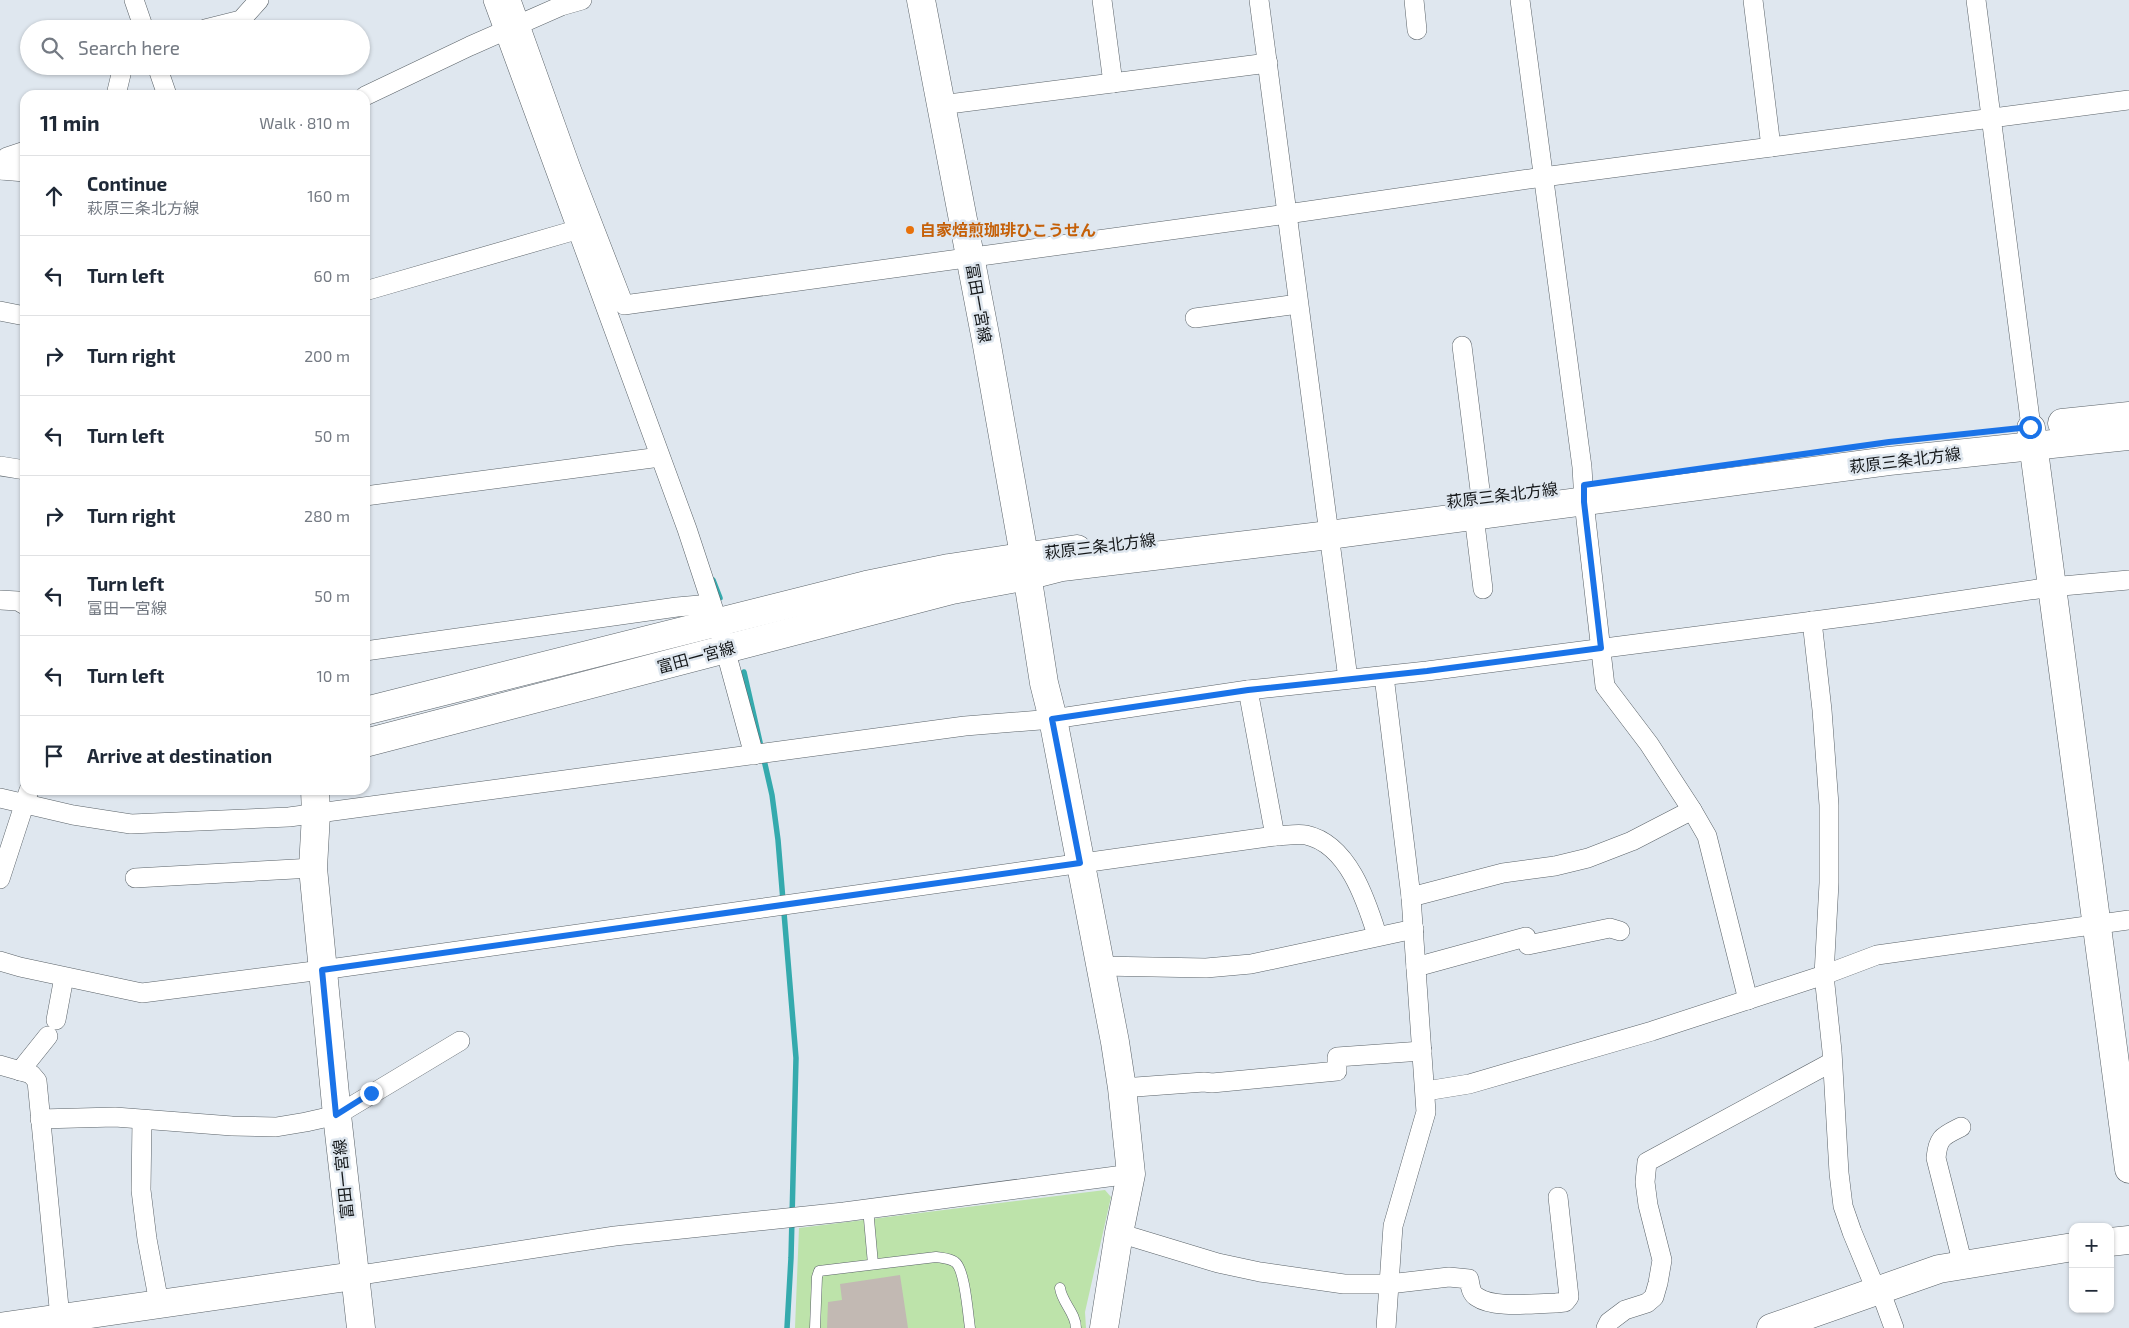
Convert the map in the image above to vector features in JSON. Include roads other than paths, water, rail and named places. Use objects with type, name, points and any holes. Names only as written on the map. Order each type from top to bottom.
[{"type":"main road","name":"冨田一宮線","points":[[921,0],[1026,566],[1044,683],[1122,1088],[1131,1174],[1119,1233],[1104,1328]]},
{"type":"main road","name":"萩原三条北方線","points":[[2032,436],[2129,416]]},
{"type":"main road","name":"萩原三条北方線","points":[[1026,566],[1584,494],[1889,442],[2032,436],[2129,436]]},
{"type":"main road","points":[[2032,436],[2129,1169]]},
{"type":"main road","name":"富田一宮線","points":[[370,711],[715,614],[949,568],[1026,566]]},
{"type":"main road","name":"富田一宮線","points":[[370,742],[952,590],[1026,566]]},
{"type":"main road","name":"富田一宮線","points":[[316,802],[313,868],[336,1115],[361,1328]]},
{"type":"main road","points":[[2114,1242],[2129,1240]]},
{"type":"main road","points":[[1771,1328],[1939,1269],[2069,1249]]},
{"type":"main road","points":[[0,1327],[110,1320],[159,1304],[354,1276]]},
{"type":"street","points":[[129,20],[130,0]]},
{"type":"street","points":[[134,0],[141,20]]},
{"type":"street","points":[[241,20],[260,0]]},
{"type":"street","points":[[493,0],[512,27],[571,168],[624,305],[1543,177],[2129,100]]},
{"type":"street","points":[[511,0],[512,27],[576,230],[687,529],[715,614],[724,649],[760,754]]},
{"type":"street","points":[[370,94],[512,27],[561,6],[582,0]]},
{"type":"street","points":[[1102,0],[1113,83]]},
{"type":"street","points":[[1260,0],[1348,679]]},
{"type":"street","points":[[1414,0],[1417,30]]},
{"type":"street","points":[[1520,0],[1584,494],[1605,686],[1649,744],[1707,836],[1748,1000]]},
{"type":"street","points":[[1753,0],[1771,147]]},
{"type":"street","points":[[1976,0],[2032,436]]},
{"type":"street","points":[[941,105],[1268,63]]},
{"type":"street","points":[[117,90],[121,75]]},
{"type":"street","points":[[160,75],[165,90]]},
{"type":"street","points":[[20,153],[7,157],[1,169],[20,171]]},
{"type":"street","points":[[370,289],[576,230]]},
{"type":"street","points":[[1195,318],[1298,304]]},
{"type":"street","points":[[0,311],[20,315]]},
{"type":"street","points":[[1462,346],[1477,507],[1482,589]]},
{"type":"street","points":[[370,495],[660,457]]},
{"type":"street","points":[[0,466],[20,469]]},
{"type":"street","points":[[0,798],[26,797],[74,815],[131,824],[194,823],[316,802],[760,754],[965,726],[1052,719],[1248,690],[1384,676],[1812,621],[2051,587],[2129,580]]},
{"type":"street","points":[[370,650],[677,607],[715,614]]},
{"type":"street","points":[[1812,621],[1822,710],[1829,805],[1829,883],[1824,975],[1832,1062],[1834,1118],[1843,1206],[1876,1290],[1883,1298],[1894,1328]]},
{"type":"street","points":[[1384,676],[1411,897],[1426,1091],[1426,1112],[1393,1226],[1386,1328]]},
{"type":"street","points":[[1248,690],[1275,836]]},
{"type":"street","points":[[0,879],[26,797]]},
{"type":"street","points":[[1411,897],[1503,873],[1555,866],[1588,858],[1632,841],[1692,810]]},
{"type":"street","points":[[0,961],[142,993],[322,970],[1275,836],[1305,835],[1322,842],[1342,859],[1354,876],[1364,897],[1377,935]]},
{"type":"street","points":[[135,878],[313,868]]},
{"type":"street","points":[[1426,1091],[1469,1084],[1748,1000],[1877,955],[2129,920]]},
{"type":"street","points":[[1416,967],[1526,937],[1528,945],[1610,928],[1620,931]]},
{"type":"street","points":[[1100,966],[1206,968],[1251,964],[1345,944],[1377,935],[1414,929]]},
{"type":"street","points":[[20,1071],[52,1028],[64,976]]},
{"type":"street","points":[[40,1119],[79,1117],[276,1127],[336,1115],[460,1041]]},
{"type":"street","points":[[1122,1088],[1212,1083],[1337,1072],[1337,1056],[1422,1051]]},
{"type":"street","points":[[1606,1328],[1609,1322],[1625,1310],[1647,1303],[1654,1298],[1658,1283],[1662,1260],[1648,1205],[1645,1182],[1647,1162],[1832,1062]]},
{"type":"street","points":[[0,1065],[31,1074],[36,1081],[60,1323]]},
{"type":"street","points":[[142,1120],[141,1190],[147,1239],[159,1304]]},
{"type":"street","points":[[1961,1127],[1941,1137],[1937,1146],[1936,1158],[1963,1265]]},
{"type":"street","points":[[354,1276],[615,1236],[805,1216],[1131,1174]]},
{"type":"street","points":[[1119,1233],[1218,1263],[1260,1272],[1344,1284],[1389,1284],[1449,1277],[1469,1279],[1471,1289],[1476,1297],[1497,1304],[1556,1304],[1566,1302],[1568,1297],[1558,1197]]},
{"type":"lane","points":[[868,1208],[873,1264]]},
{"type":"lane","points":[[815,1328],[817,1278],[819,1271],[936,1257],[947,1258],[956,1262],[961,1272],[970,1328]]},
{"type":"lane","points":[[1060,1288],[1062,1299],[1073,1314],[1076,1328]]},
{"type":"waterway","points":[[713,580],[720,598]]},
{"type":"waterway","points":[[744,672],[772,795],[778,840],[796,1058],[791,1258],[787,1328]]},
{"type":"place","name":"自家焙煎珈琲ひこうせん","points":[[910,230]]}]
